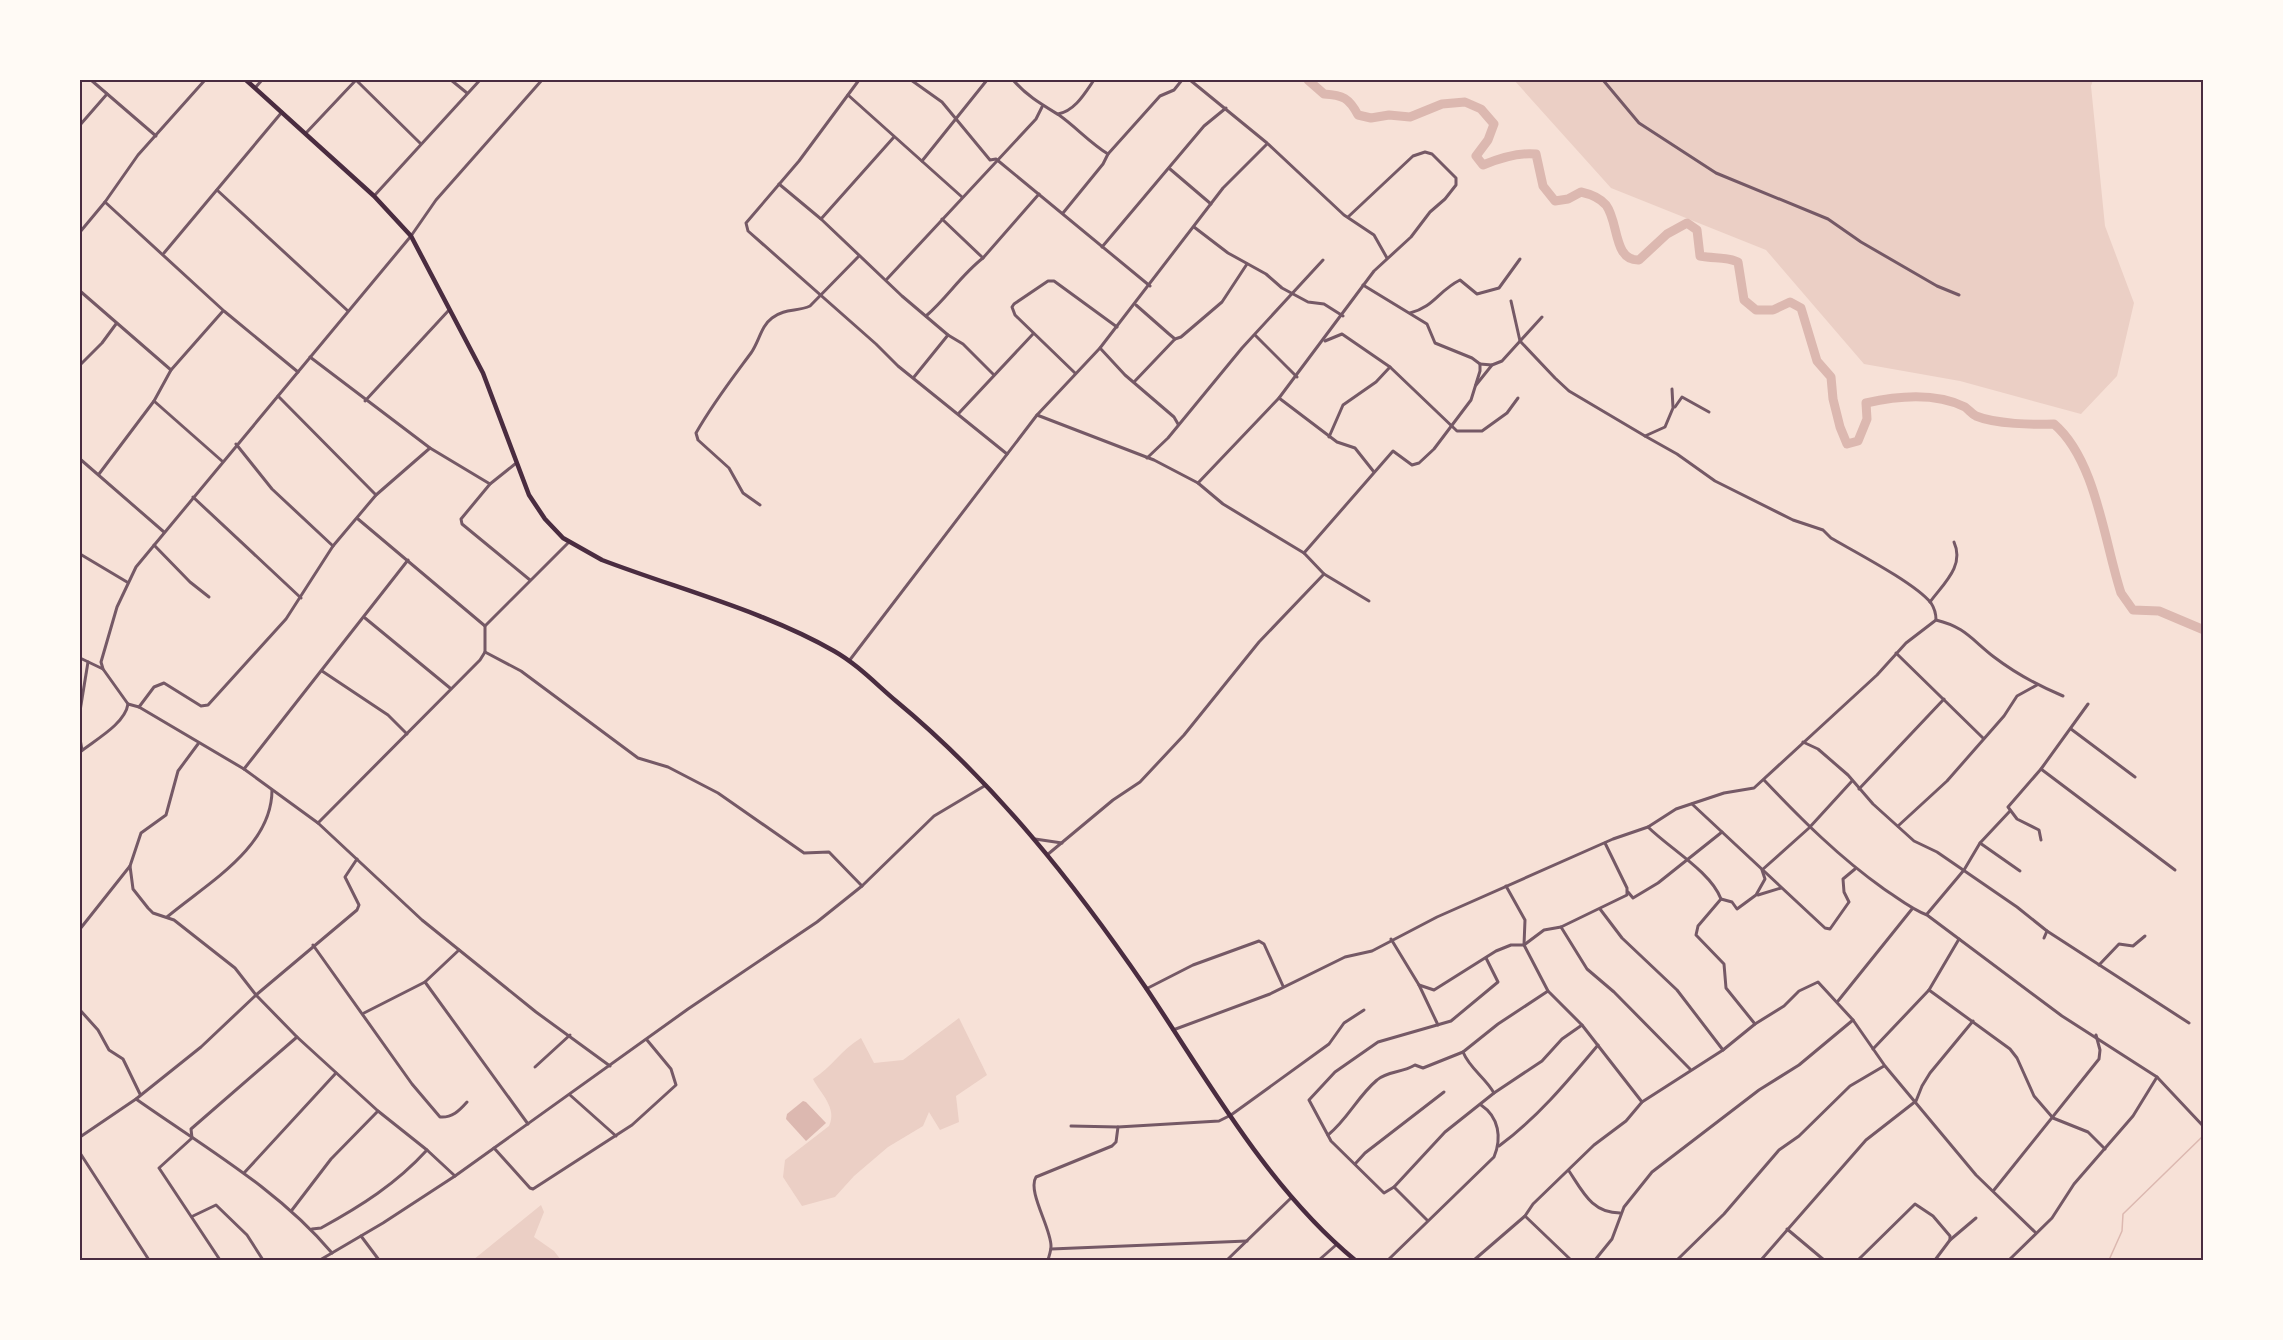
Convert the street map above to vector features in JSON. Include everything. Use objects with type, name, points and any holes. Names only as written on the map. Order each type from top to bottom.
[{"type":"main road","points":[[246,80],[374,196],[411,236],[494,396],[515,464],[537,507],[552,527],[569,542],[603,560],[806,637],[849,661],[951,748],[1034,839],[1097,918],[1231,1115],[1291,1198],[1336,1245],[1355,1260]]},
{"type":"street","points":[[91,80],[156,136]]},
{"type":"street","points":[[80,232],[105,202],[138,155],[205,80]]},
{"type":"street","points":[[255,88],[262,80]]},
{"type":"street","points":[[306,133],[356,80],[420,143]]},
{"type":"street","points":[[451,80],[467,93]]},
{"type":"street","points":[[374,196],[480,80]]},
{"type":"street","points":[[542,80],[436,200],[411,236],[154,545],[127,582],[106,638],[101,662],[103,669],[128,704],[139,707],[198,744],[244,769],[318,823],[459,950],[536,1012],[610,1066]]},
{"type":"street","points":[[860,80],[746,223],[748,231],[898,366],[1007,454]]},
{"type":"street","points":[[911,80],[942,102],[990,160],[996,159],[1150,286]]},
{"type":"street","points":[[922,161],[987,80]]},
{"type":"street","points":[[1013,80],[1042,107],[1058,114],[1086,140],[1108,154]]},
{"type":"street","points":[[1058,114],[1065,113],[1080,99],[1094,80]]},
{"type":"street","points":[[1063,213],[1104,164],[1108,154],[1160,96],[1174,90],[1182,80]]},
{"type":"street","points":[[1190,80],[1226,108],[1348,217],[1374,235],[1387,258]]},
{"type":"street","points":[[1603,80],[1639,123],[1716,173],[1828,219],[1861,242],[1937,286],[1959,295]]},
{"type":"street","points":[[80,125],[107,94]]},
{"type":"street","points":[[848,95],[962,197]]},
{"type":"street","points":[[887,279],[996,159],[1036,119],[1042,107]]},
{"type":"street","points":[[1102,247],[1204,126],[1226,108]]},
{"type":"street","points":[[164,253],[282,111]]},
{"type":"street","points":[[1064,120],[1065,113]]},
{"type":"street","points":[[821,219],[894,136]]},
{"type":"street","points":[[849,661],[1037,415],[1100,348],[1136,305],[1211,204],[1267,144]]},
{"type":"street","points":[[1198,483],[1279,398],[1324,342],[1363,285],[1387,258],[1411,237],[1430,212],[1445,199],[1456,185],[1453,173],[1432,154],[1425,152],[1413,156],[1348,217]]},
{"type":"street","points":[[1170,169],[1211,204]]},
{"type":"street","points":[[779,184],[887,279],[902,296],[963,345],[994,375]]},
{"type":"street","points":[[217,190],[348,310]]},
{"type":"street","points":[[926,316],[947,298],[959,281],[983,258],[1039,194]]},
{"type":"street","points":[[105,202],[164,253],[224,311],[298,372]]},
{"type":"street","points":[[942,219],[983,258]]},
{"type":"street","points":[[1194,227],[1293,294],[1308,302],[1324,304],[1343,316]]},
{"type":"street","points":[[759,505],[743,493],[729,468],[698,440],[696,433],[730,378],[751,353],[769,319],[783,311],[803,309],[821,296],[859,256]]},
{"type":"street","points":[[1410,314],[1426,309],[1445,288],[1460,280],[1478,294],[1499,288],[1520,259]]},
{"type":"street","points":[[1147,458],[1168,438],[1255,335],[1323,260]]},
{"type":"street","points":[[1134,382],[1175,339],[1184,335],[1190,326],[1222,302],[1248,264]]},
{"type":"street","points":[[1076,373],[1015,315],[1012,307],[1048,281],[1068,288],[1117,327]]},
{"type":"street","points":[[1363,285],[1427,324],[1435,343],[1472,358],[1480,364],[1492,365],[1502,361],[1542,317]]},
{"type":"street","points":[[80,291],[171,370]]},
{"type":"street","points":[[1511,301],[1520,340],[1569,391],[1677,454],[1715,481],[1793,520],[1823,530],[1831,538],[1891,574],[1930,602],[1936,613],[1936,620]]},
{"type":"street","points":[[1136,305],[1175,339]]},
{"type":"street","points":[[365,401],[450,309]]},
{"type":"street","points":[[99,474],[154,401],[171,370],[224,311]]},
{"type":"street","points":[[80,365],[102,343],[116,324]]},
{"type":"street","points":[[959,414],[1034,334]]},
{"type":"street","points":[[1324,342],[1342,334],[1390,366],[1457,431],[1482,431],[1507,413],[1518,398]]},
{"type":"street","points":[[914,377],[948,335]]},
{"type":"street","points":[[1255,335],[1297,376]]},
{"type":"street","points":[[1100,348],[1174,417],[1178,425]]},
{"type":"street","points":[[310,357],[365,401],[430,448],[490,484]]},
{"type":"street","points":[[1304,553],[1393,452],[1412,465],[1419,463],[1452,427],[1462,408],[1471,400],[1480,364]]},
{"type":"street","points":[[1475,386],[1492,365]]},
{"type":"street","points":[[1329,437],[1343,405],[1376,382],[1390,366]]},
{"type":"street","points":[[1672,389],[1674,408]]},
{"type":"street","points":[[277,396],[376,495]]},
{"type":"street","points":[[1645,436],[1665,427],[1682,397],[1709,412]]},
{"type":"street","points":[[1279,398],[1329,437],[1355,448],[1374,472]]},
{"type":"street","points":[[154,401],[222,461]]},
{"type":"street","points":[[1037,415],[1147,458],[1198,483],[1223,504],[1304,553],[1324,574],[1369,601]]},
{"type":"street","points":[[1174,417],[1182,419]]},
{"type":"street","points":[[236,444],[272,489],[333,546]]},
{"type":"street","points":[[139,707],[154,687],[164,683],[201,706],[208,705],[286,619],[333,546],[376,495],[430,448]]},
{"type":"street","points":[[80,459],[164,532]]},
{"type":"street","points":[[515,464],[490,484],[461,519],[462,524],[530,580]]},
{"type":"street","points":[[193,497],[301,598]]},
{"type":"street","points":[[357,519],[485,626]]},
{"type":"street","points":[[318,823],[485,652],[485,626],[569,542]]},
{"type":"street","points":[[1930,602],[1956,564],[1959,554],[1954,542]]},
{"type":"street","points":[[154,545],[190,582],[209,597]]},
{"type":"street","points":[[80,554],[127,582]]},
{"type":"street","points":[[244,769],[365,618],[408,560]]},
{"type":"street","points":[[1047,855],[1113,800],[1140,782],[1184,735],[1259,642],[1324,574]]},
{"type":"street","points":[[365,618],[450,688]]},
{"type":"street","points":[[1173,1030],[1270,994],[1345,957],[1372,951],[1391,939],[1506,886],[1648,827],[1676,809],[1724,793],[1754,788],[1877,675],[1896,653],[1936,620]]},
{"type":"street","points":[[1936,620],[1956,625],[1995,658],[2037,685],[2063,696]]},
{"type":"street","points":[[485,652],[522,671],[638,758],[668,767],[718,793],[804,853],[829,852],[862,885]]},
{"type":"street","points":[[1896,653],[1983,738]]},
{"type":"street","points":[[80,658],[103,669]]},
{"type":"street","points":[[80,711],[88,662]]},
{"type":"street","points":[[321,671],[388,716],[407,734]]},
{"type":"street","points":[[1898,826],[1947,781],[2004,716],[2017,696],[2037,685]]},
{"type":"street","points":[[1859,789],[1944,699]]},
{"type":"street","points":[[81,751],[118,722],[127,710],[128,704]]},
{"type":"street","points":[[2041,840],[2039,830],[2016,819],[2008,807],[2041,769],[2088,704]]},
{"type":"street","points":[[2071,729],[2135,777]]},
{"type":"street","points":[[80,739],[81,751]]},
{"type":"street","points":[[1803,742],[1818,749],[1914,841],[1964,870],[2047,931],[2189,1023]]},
{"type":"street","points":[[198,744],[178,771],[166,815],[141,833],[130,866],[130,882],[136,895],[153,913],[167,917],[182,926],[235,969],[297,1037],[454,1176]]},
{"type":"street","points":[[2041,769],[2175,870]]},
{"type":"street","points":[[1764,780],[1809,828],[1856,868],[1912,909],[1927,915],[2062,1016],[2096,1035],[2157,1077],[2204,1127]]},
{"type":"street","points":[[1762,870],[1809,828],[1852,781]]},
{"type":"street","points":[[320,1260],[454,1176],[688,1009],[807,929],[862,885],[934,816],[986,785]]},
{"type":"street","points":[[167,917],[200,889],[217,881],[247,848],[269,816],[272,789]]},
{"type":"street","points":[[1692,804],[1825,928],[1830,929],[1849,902],[1844,892],[1843,879],[1856,868]]},
{"type":"street","points":[[1927,915],[1964,870],[1980,843],[2010,811]]},
{"type":"street","points":[[1648,827],[1707,879],[1721,899],[1731,902],[1737,909],[1756,895],[1781,888]]},
{"type":"street","points":[[1605,843],[1633,898],[1658,884],[1722,832]]},
{"type":"street","points":[[1034,839],[1062,843]]},
{"type":"street","points":[[1980,843],[2020,871]]},
{"type":"street","points":[[80,1137],[136,1099],[201,1047],[256,994],[357,910],[359,905],[345,877],[357,859]]},
{"type":"street","points":[[80,929],[130,866]]},
{"type":"street","points":[[1756,895],[1765,879],[1762,870]]},
{"type":"street","points":[[1506,886],[1525,920],[1524,945],[1548,991],[1582,1024],[1642,1102]]},
{"type":"street","points":[[1419,985],[1434,990],[1511,945],[1524,945],[1544,930],[1561,927],[1627,895],[1628,892]]},
{"type":"street","points":[[1721,899],[1698,926],[1696,935],[1724,964],[1726,988],[1755,1024]]},
{"type":"street","points":[[1600,909],[1622,938],[1677,990],[1723,1050]]},
{"type":"street","points":[[1837,1002],[1912,909]]},
{"type":"street","points":[[1561,927],[1587,969],[1614,992],[1690,1070]]},
{"type":"street","points":[[2044,938],[2047,931]]},
{"type":"street","points":[[2099,965],[2119,944],[2133,946],[2145,936]]},
{"type":"street","points":[[1391,939],[1419,985],[1438,1025]]},
{"type":"street","points":[[1873,1048],[1929,990],[1959,939]]},
{"type":"street","points":[[1146,988],[1193,965],[1259,941],[1264,944],[1284,986]]},
{"type":"street","points":[[313,945],[364,1013],[412,1084],[440,1117],[447,1118],[458,1112],[467,1102]]},
{"type":"street","points":[[364,1013],[425,982],[459,950]]},
{"type":"street","points":[[1486,958],[1498,982],[1497,986],[1451,1021],[1378,1042],[1335,1072],[1309,1100],[1339,1151],[1384,1193],[1394,1187],[1445,1132],[1494,1093],[1542,1061],[1562,1039],[1582,1024]]},
{"type":"street","points":[[425,982],[528,1124]]},
{"type":"street","points":[[1474,1260],[1525,1216],[1533,1204],[1594,1145],[1626,1121],[1642,1102],[1723,1050],[1814,982],[1822,983],[1853,1020],[1885,1066],[1917,1101],[1976,1175],[2036,1233]]},
{"type":"street","points":[[1929,990],[2010,1049],[2017,1058],[2034,1096],[2053,1118],[2088,1132],[2105,1149]]},
{"type":"street","points":[[1328,1135],[1345,1122],[1355,1102],[1380,1077],[1402,1073],[1415,1065],[1423,1068],[1463,1052],[1498,1024],[1548,991]]},
{"type":"street","points":[[80,1010],[98,1030],[109,1050],[123,1059],[141,1095]]},
{"type":"street","points":[[1071,1126],[1119,1127],[1219,1122],[1329,1044],[1344,1023],[1364,1010]]},
{"type":"street","points":[[1595,1260],[1618,1228],[1620,1213],[1652,1172],[1758,1090],[1799,1065],[1853,1020]]},
{"type":"street","points":[[1761,1260],[1866,1140],[1917,1101],[1926,1079],[1973,1021]]},
{"type":"street","points":[[535,1067],[570,1035]]},
{"type":"street","points":[[1994,1190],[2099,1059],[2100,1050],[2096,1035]]},
{"type":"street","points":[[192,1138],[191,1129],[297,1037]]},
{"type":"street","points":[[494,1148],[530,1188],[534,1189],[616,1136],[676,1085],[671,1070],[647,1040]]},
{"type":"street","points":[[1499,1146],[1547,1104],[1598,1045]]},
{"type":"street","points":[[1463,1052],[1467,1061],[1488,1082],[1494,1093]]},
{"type":"street","points":[[1677,1260],[1724,1214],[1779,1150],[1799,1136],[1850,1086],[1885,1066]]},
{"type":"street","points":[[244,1173],[337,1072]]},
{"type":"street","points":[[2009,1260],[2052,1218],[2074,1184],[2133,1116],[2157,1077]]},
{"type":"street","points":[[1355,1164],[1365,1153],[1444,1092]]},
{"type":"street","points":[[569,1095],[616,1136]]},
{"type":"street","points":[[136,1099],[244,1173],[292,1210],[332,1253]]},
{"type":"street","points":[[1388,1260],[1494,1157],[1500,1136],[1496,1123],[1481,1105]]},
{"type":"street","points":[[292,1210],[331,1159],[378,1111]]},
{"type":"street","points":[[1048,1260],[1051,1249],[1044,1215],[1034,1190],[1034,1180],[1046,1172],[1112,1146],[1116,1142],[1119,1127]]},
{"type":"street","points":[[192,1138],[159,1168],[220,1260]]},
{"type":"street","points":[[312,1229],[321,1228],[376,1196],[406,1174],[427,1150]]},
{"type":"street","points":[[80,1153],[149,1260]]},
{"type":"street","points":[[1569,1171],[1591,1204],[1603,1212],[1620,1213]]},
{"type":"street","points":[[1394,1187],[1427,1220]]},
{"type":"street","points":[[1227,1260],[1291,1198]]},
{"type":"street","points":[[1858,1260],[1915,1204],[1947,1230],[1950,1240]]},
{"type":"street","points":[[192,1217],[216,1205],[247,1235],[263,1260]]},
{"type":"street","points":[[1525,1216],[1571,1260]]},
{"type":"street","points":[[1935,1260],[1950,1240],[1976,1218]]},
{"type":"street","points":[[1787,1229],[1824,1260]]},
{"type":"street","points":[[361,1236],[379,1260]]},
{"type":"street","points":[[1051,1249],[1247,1241]]},
{"type":"street","points":[[1319,1260],[1336,1245]]},
{"type":"shaded area","points":[[1514,80],[2093,80],[2091,86],[2105,226],[2134,303],[2117,376],[2081,414],[1960,381],[1864,364],[1766,250],[1611,188]]},
{"type":"shaded area","points":[[959,1018],[987,1075],[956,1096],[959,1122],[940,1130],[929,1112],[923,1126],[888,1147],[854,1176],[835,1197],[802,1206],[783,1177],[785,1160],[829,1126],[830,1107],[813,1079],[861,1038],[874,1063],[903,1060]]},
{"type":"shaded area","points":[[803,1101],[826,1123],[806,1141],[786,1119],[787,1114]]},
{"type":"shaded area","points":[[541,1205],[544,1212],[534,1237],[554,1251],[561,1260],[473,1260]]},
{"type":"waterway","points":[[1308,80],[1324,94],[1345,98],[1358,115],[1371,118],[1389,115],[1410,117],[1442,104],[1465,102],[1481,109],[1494,124],[1488,140],[1476,156],[1483,165],[1509,156],[1536,154],[1543,186],[1555,201],[1568,199],[1581,192],[1601,200],[1606,205],[1621,248],[1631,259],[1639,260],[1667,234],[1687,223],[1697,230],[1700,256],[1738,262],[1744,300],[1756,310],[1773,310],[1790,302],[1801,308],[1817,361],[1831,377],[1833,399],[1847,444],[1858,441],[1867,419],[1866,403],[1903,397],[1929,397],[1953,402],[1965,407],[1976,416],[1993,421],[2054,424],[2068,439],[2080,458],[2097,503],[2121,593],[2133,610],[2159,611],[2204,630]]},
{"type":"waterway","points":[[2109,1260],[2122,1231],[2123,1214],[2204,1135]]}]
